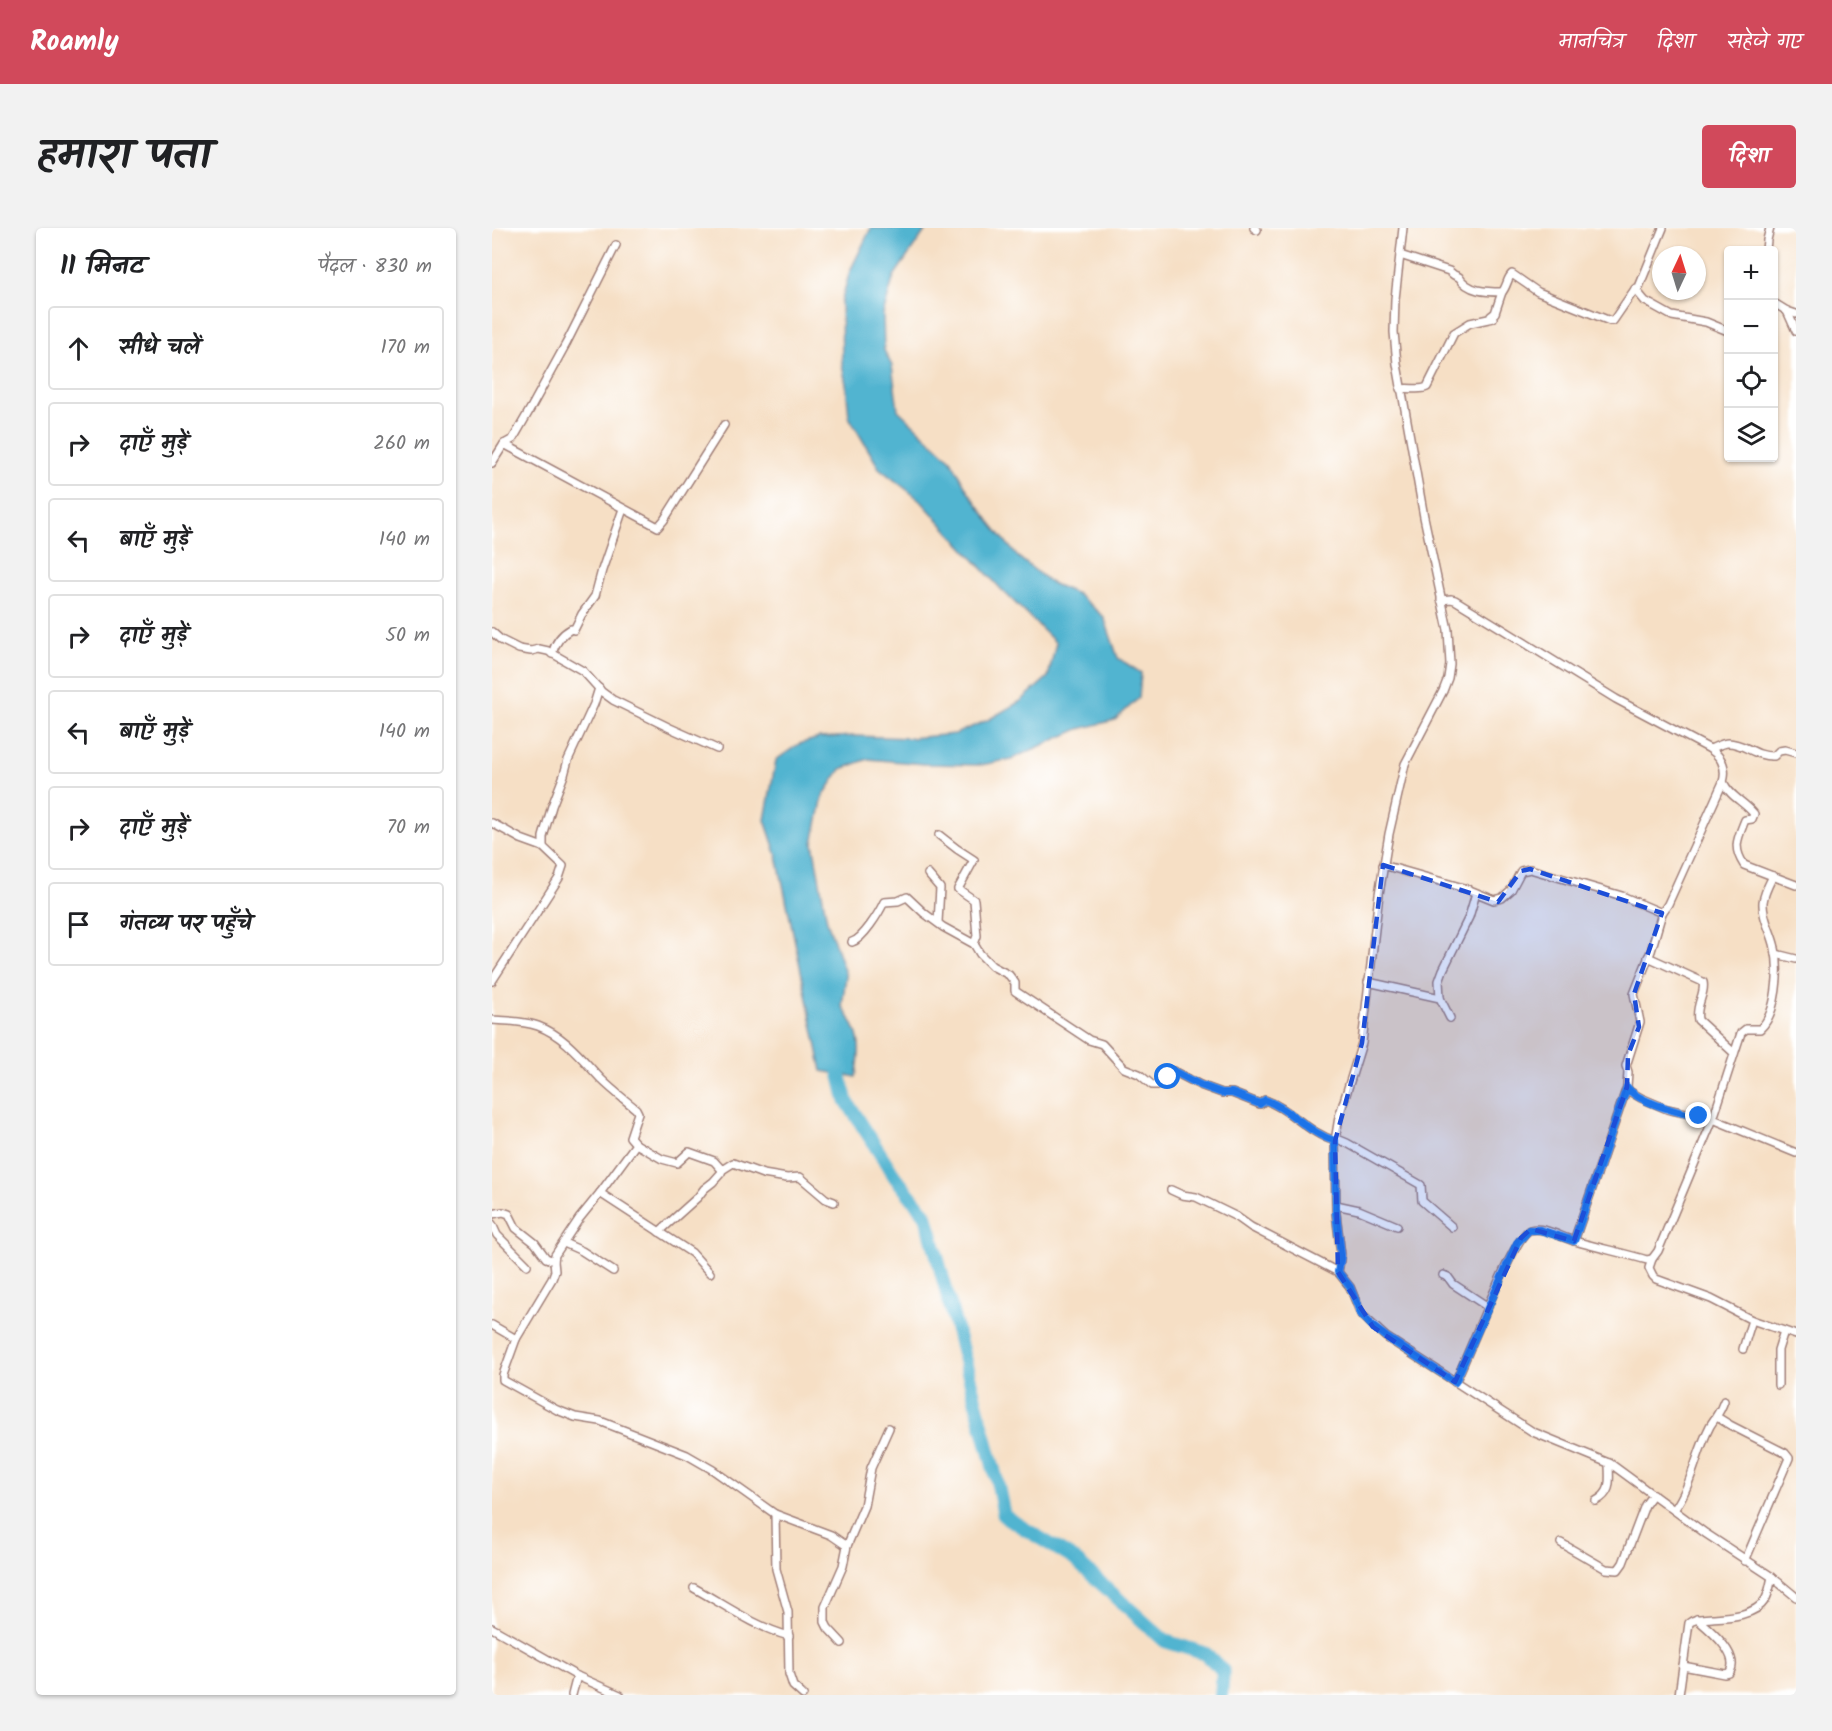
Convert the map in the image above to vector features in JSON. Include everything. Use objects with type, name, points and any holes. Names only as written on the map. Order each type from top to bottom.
[{"type":"street","points":[[1338,1272],[1341,1255],[1338,1139],[1344,1098],[1360,1050],[1372,983],[1397,792],[1405,764],[1448,678],[1450,648],[1445,600],[1394,332],[1395,299],[1404,257],[1403,228]]},
{"type":"street","points":[[1404,388],[1427,387],[1454,333],[1470,323],[1493,318],[1491,316],[1495,313],[1502,292],[1512,274],[1538,292],[1613,321],[1639,286],[1663,228]]},
{"type":"street","points":[[1766,246],[1770,228]]},
{"type":"street","points":[[492,463],[504,444],[513,440],[616,245]]},
{"type":"street","points":[[1404,257],[1449,270],[1459,277],[1463,284],[1473,288],[1485,292],[1502,292]]},
{"type":"street","points":[[1635,290],[1645,301],[1672,316],[1706,322],[1724,329]]},
{"type":"street","points":[[1778,306],[1796,314]]},
{"type":"street","points":[[1787,311],[1796,331]]},
{"type":"street","points":[[504,444],[654,526],[660,526],[724,425]]},
{"type":"street","points":[[552,654],[563,633],[574,630],[595,596],[623,509]]},
{"type":"street","points":[[1445,600],[1616,699],[1710,749],[1722,762],[1725,772],[1723,782],[1662,913],[1634,994],[1639,1011],[1640,1027],[1628,1055],[1627,1087],[1574,1241]]},
{"type":"street","points":[[492,632],[501,640],[519,649],[531,651],[539,649],[552,654],[583,671],[613,700],[717,749]]},
{"type":"street","points":[[543,847],[543,837],[568,760],[594,704],[598,688]]},
{"type":"street","points":[[1710,749],[1729,743],[1763,756],[1774,756],[1779,751],[1785,750],[1796,753]]},
{"type":"street","points":[[1723,782],[1728,792],[1754,814],[1752,819],[1745,820],[1737,840],[1741,861],[1746,867],[1796,885]]},
{"type":"street","points":[[492,823],[521,839],[543,847],[563,866],[559,878],[492,981]]},
{"type":"street","points":[[939,835],[974,860],[958,889],[974,900],[977,936],[974,944]]},
{"type":"street","points":[[1387,866],[1494,900],[1502,898],[1511,890],[1521,871],[1530,869],[1622,896],[1662,913]]},
{"type":"street","points":[[928,874],[940,888],[938,922]]},
{"type":"street","points":[[1773,876],[1765,894],[1763,906],[1776,954],[1777,981],[1767,1022],[1760,1029],[1744,1030],[1734,1053],[1713,1119],[1660,1248],[1649,1268],[1656,1279],[1711,1299],[1752,1320],[1796,1335]]},
{"type":"street","points":[[1450,1018],[1440,998],[1440,976],[1466,926],[1476,893]]},
{"type":"street","points":[[852,942],[857,941],[884,902],[898,901],[907,897],[924,913],[959,937],[974,944],[992,966],[1010,975],[1015,983],[1015,991],[1089,1040],[1102,1044],[1124,1068],[1139,1074],[1152,1085],[1162,1085],[1173,1071],[1222,1093],[1232,1093],[1260,1104],[1265,1100],[1275,1103],[1325,1138],[1338,1139],[1420,1185],[1422,1201],[1452,1227]]},
{"type":"street","points":[[1776,954],[1796,959]]},
{"type":"street","points":[[1648,957],[1703,982],[1705,988],[1697,1005],[1698,1020],[1734,1053]]},
{"type":"street","points":[[1372,983],[1440,998]]},
{"type":"street","points":[[492,1020],[536,1025],[569,1045],[607,1085],[637,1111],[638,1116],[630,1137],[636,1144],[662,1159],[677,1164],[689,1152],[702,1155],[714,1161],[722,1170]]},
{"type":"street","points":[[1627,1087],[1634,1094],[1667,1109],[1713,1119],[1796,1153]]},
{"type":"street","points":[[636,1144],[579,1219],[555,1255],[555,1271],[549,1287],[516,1340],[502,1375],[505,1382],[575,1417],[600,1421],[687,1455],[713,1470],[775,1514],[831,1535],[847,1546]]},
{"type":"street","points":[[659,1232],[698,1197],[722,1170],[733,1163],[763,1174],[788,1178],[800,1177],[826,1199],[834,1202]]},
{"type":"street","points":[[1171,1190],[1182,1195],[1196,1197],[1237,1217],[1251,1227],[1338,1272],[1350,1287],[1361,1314],[1386,1337],[1457,1379],[1533,1432],[1609,1463],[1653,1494],[1677,1507],[1796,1597]]},
{"type":"street","points":[[600,1193],[692,1253],[710,1273]]},
{"type":"street","points":[[1339,1206],[1397,1226]]},
{"type":"street","points":[[492,1214],[503,1212],[509,1214],[516,1228],[535,1244],[546,1258],[554,1261]]},
{"type":"street","points":[[492,1224],[497,1235],[526,1265]]},
{"type":"street","points":[[1457,1379],[1517,1243],[1526,1232],[1533,1229],[1540,1230],[1647,1260],[1652,1259]]},
{"type":"street","points":[[492,1244],[497,1235]]},
{"type":"street","points":[[564,1243],[582,1251],[614,1271]]},
{"type":"street","points":[[1443,1275],[1488,1307]]},
{"type":"street","points":[[1743,1349],[1752,1320]]},
{"type":"street","points":[[492,1325],[516,1340]]},
{"type":"street","points":[[1778,1385],[1778,1350],[1784,1331]]},
{"type":"street","points":[[1677,1507],[1710,1426],[1724,1401]]},
{"type":"street","points":[[1717,1417],[1785,1453],[1789,1458],[1745,1560]]},
{"type":"street","points":[[842,1643],[828,1628],[824,1611],[864,1506],[871,1468],[889,1428]]},
{"type":"street","points":[[1596,1501],[1608,1490],[1609,1463]]},
{"type":"street","points":[[1561,1543],[1606,1569],[1618,1570],[1653,1494]]},
{"type":"street","points":[[775,1514],[775,1560],[787,1605],[790,1681],[803,1695]]},
{"type":"street","points":[[1679,1695],[1688,1627],[1691,1621],[1742,1614],[1753,1610],[1765,1601],[1772,1577]]},
{"type":"street","points":[[694,1588],[769,1630],[789,1636]]},
{"type":"street","points":[[1683,1666],[1725,1674],[1731,1670],[1733,1661],[1729,1653],[1697,1619]]},
{"type":"street","points":[[492,1628],[578,1676],[620,1695]]},
{"type":"street","points":[[572,1695],[578,1676]]},
{"type":"highlighted area","points":[[1383,865],[1498,902],[1521,871],[1530,869],[1662,913],[1634,994],[1639,1027],[1628,1055],[1627,1087],[1574,1241],[1531,1229],[1521,1238],[1455,1382],[1373,1327],[1338,1272],[1335,1141],[1362,1043]]},
{"type":"water","points":[[871,228],[927,228],[894,276],[883,314],[884,350],[892,366],[898,410],[951,460],[968,491],[1017,556],[1051,583],[1077,594],[1104,617],[1118,658],[1141,673],[1139,698],[1115,720],[1079,729],[1011,759],[981,765],[925,764],[868,759],[841,769],[823,796],[813,843],[827,921],[846,976],[842,1006],[853,1024],[858,1040],[859,1056],[856,1077],[822,1071],[777,856],[765,820],[776,760],[799,744],[819,738],[854,736],[910,738],[955,734],[988,720],[1021,701],[1048,677],[1056,643],[1001,589],[920,500],[879,468],[849,417],[842,364],[841,302],[850,271]]},
{"type":"waterway","points":[[836,1058],[846,1100],[895,1177],[926,1215],[997,1481],[1004,1516],[1074,1559],[1165,1641],[1206,1654],[1223,1671],[1221,1695]]},
{"type":"route","points":[[1168,1077],[1173,1071],[1222,1093],[1232,1093],[1260,1104],[1265,1100],[1275,1103],[1298,1121],[1325,1138],[1335,1141],[1335,1195],[1341,1255],[1338,1272],[1350,1287],[1361,1314],[1373,1327],[1455,1382],[1517,1243],[1526,1232],[1533,1229],[1540,1230],[1574,1241],[1627,1087],[1634,1094],[1659,1106],[1699,1116]]}]
